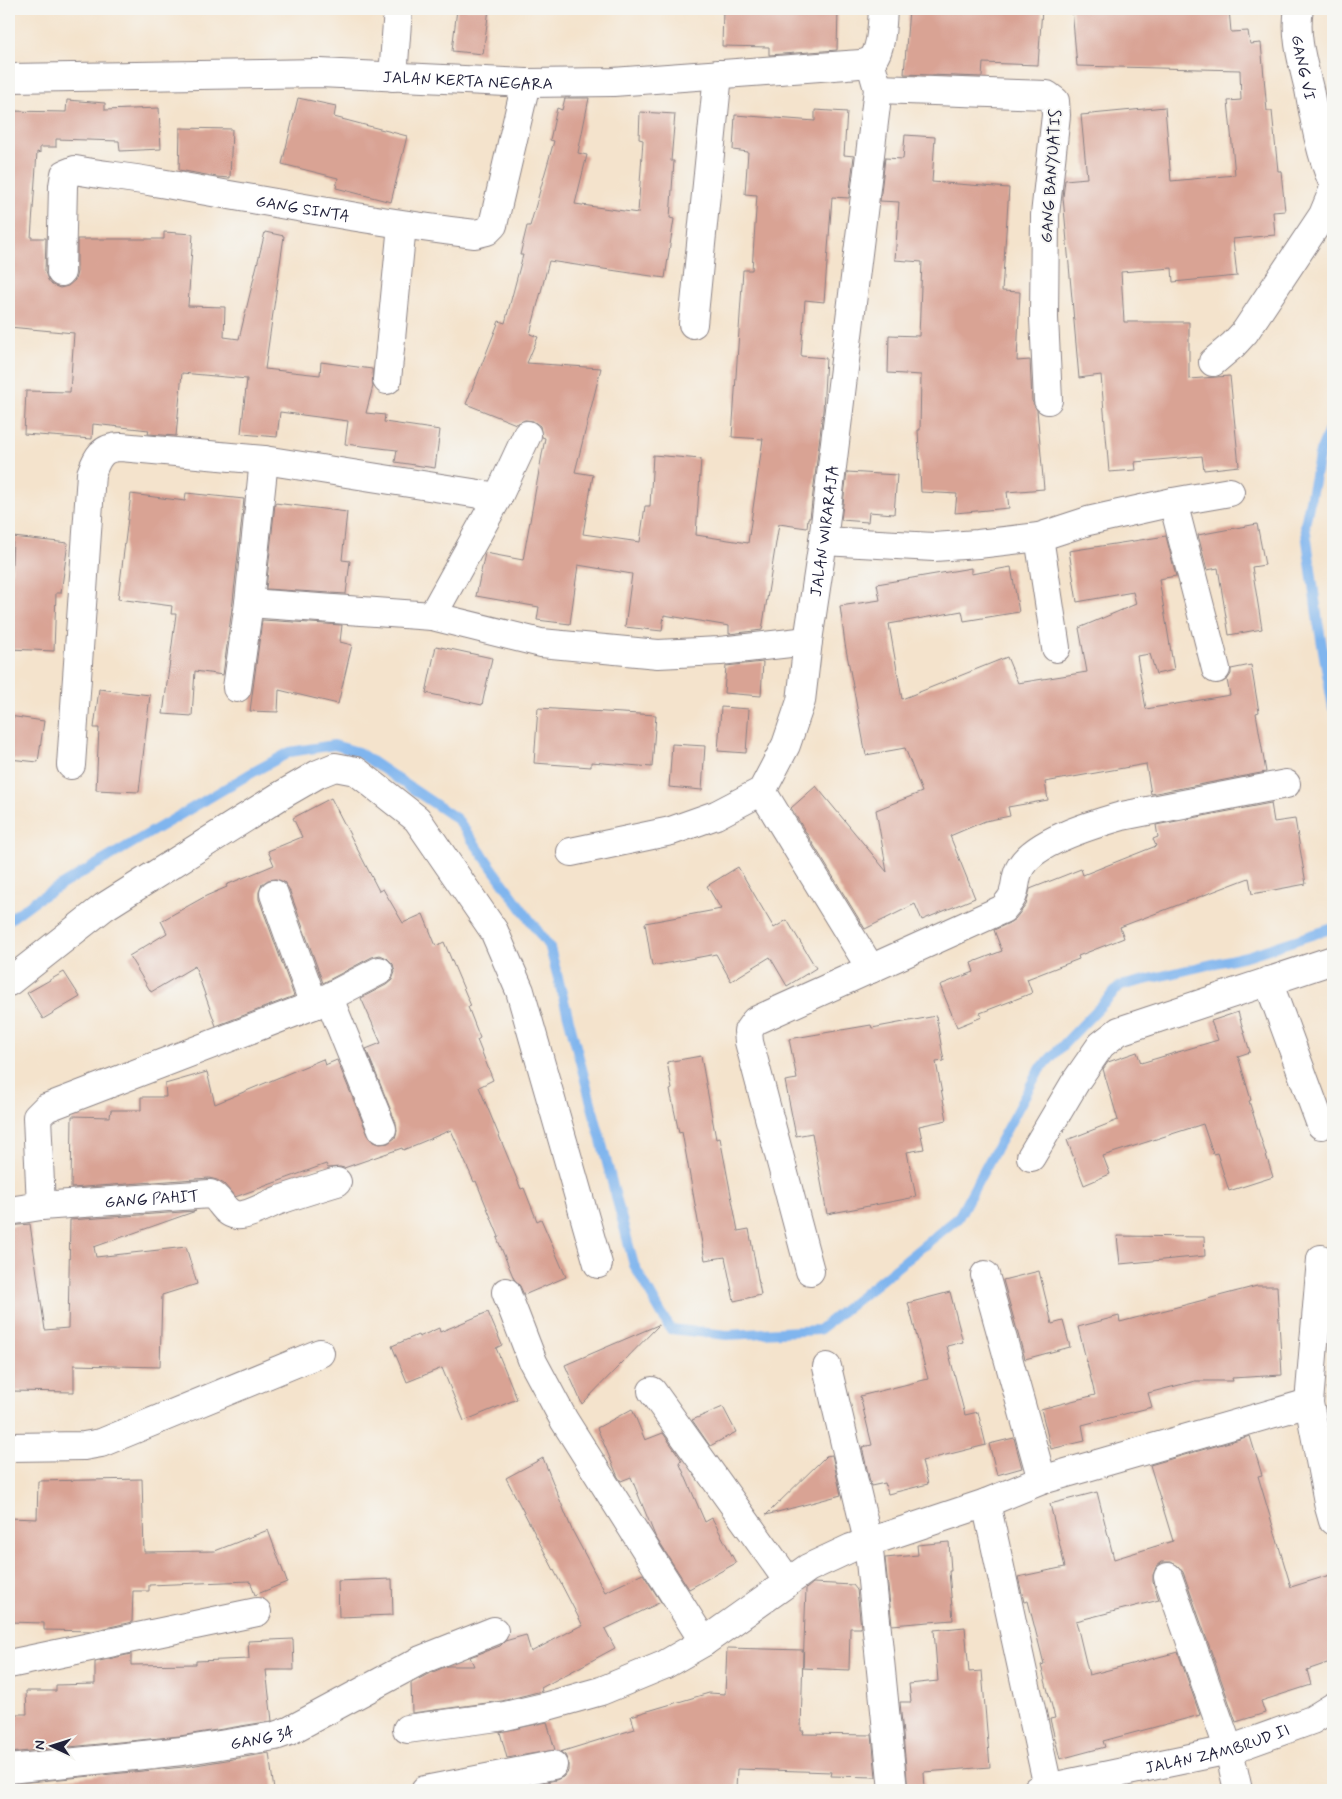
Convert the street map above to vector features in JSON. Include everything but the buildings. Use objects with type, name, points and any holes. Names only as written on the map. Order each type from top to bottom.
[{"type":"street","points":[[392,77],[398,9]]},
{"type":"street","points":[[870,61],[877,51],[883,9]]},
{"type":"street","name":"GANG VI","points":[[1299,9],[1296,22],[1318,141],[1333,183]]},
{"type":"street","name":"JALAN KERTA NEGARA","points":[[9,78],[320,73],[526,83],[613,82],[847,65],[870,61]]},
{"type":"street","name":"JALAN WIRARAJA","points":[[762,791],[786,744],[801,701],[823,541],[878,89],[870,61]]},
{"type":"street","points":[[693,324],[718,74]]},
{"type":"street","name":"GANG SINTA","points":[[62,272],[63,186],[65,174],[75,170],[402,226],[475,234],[487,232],[493,225],[526,83]]},
{"type":"street","name":"GANG BANYUATIS","points":[[878,89],[1046,95],[1055,100],[1056,115],[1045,216],[1044,318],[1048,400]]},
{"type":"street","points":[[1213,362],[1245,332],[1323,215],[1333,191]]},
{"type":"street","points":[[387,380],[402,226]]},
{"type":"street","points":[[432,616],[498,497],[526,435]]},
{"type":"street","points":[[71,765],[91,474],[98,458],[104,451],[111,447],[121,447],[264,460],[498,497]]},
{"type":"street","points":[[237,688],[249,602],[264,460]]},
{"type":"street","points":[[823,541],[934,547],[1039,537],[1088,522],[1173,502],[1230,492]]},
{"type":"street","points":[[1173,502],[1216,668]]},
{"type":"street","points":[[1039,537],[1056,648]]},
{"type":"street","points":[[249,602],[432,616],[541,643],[658,654],[720,651],[808,640]]},
{"type":"street","points":[[9,982],[104,907],[280,796],[318,774],[335,767],[356,771],[417,819],[494,930],[520,991],[598,1264]]},
{"type":"street","points":[[810,1272],[751,1051],[748,1031],[754,1021],[1003,909],[1012,896],[1019,870],[1029,857],[1057,838],[1122,816],[1286,784]]},
{"type":"street","points":[[571,852],[671,831],[716,815],[762,791],[871,969]]},
{"type":"street","points":[[274,894],[321,1001],[382,1129]]},
{"type":"street","points":[[1031,1157],[1076,1081],[1101,1045],[1119,1031],[1333,960]]},
{"type":"street","points":[[41,1206],[37,1117],[46,1108],[321,1001],[379,971]]},
{"type":"street","points":[[1268,981],[1321,1125]]},
{"type":"street","name":"GANG PAHIT","points":[[9,1211],[41,1206],[210,1194],[216,1196],[227,1211],[235,1215],[242,1215],[337,1182]]},
{"type":"street","points":[[1322,1260],[1309,1403],[1333,1521]]},
{"type":"street","points":[[985,1275],[1042,1480]]},
{"type":"street","points":[[506,1292],[533,1362],[564,1420],[704,1642]]},
{"type":"street","points":[[9,1447],[84,1446],[101,1443],[320,1353]]},
{"type":"street","points":[[827,1368],[868,1542],[893,1790]]},
{"type":"street","points":[[652,1391],[788,1581]]},
{"type":"street","points":[[407,1729],[505,1716],[544,1707],[623,1683],[664,1665],[704,1642],[808,1568],[868,1542],[986,1503],[1042,1480],[1309,1403]]},
{"type":"street","points":[[986,1503],[1042,1789]]},
{"type":"street","points":[[1168,1577],[1229,1750],[1238,1790]]},
{"type":"street","points":[[9,1664],[257,1612]]},
{"type":"street","name":"GANG 34","points":[[9,1769],[182,1751],[275,1736],[289,1731],[421,1660],[494,1631]]},
{"type":"street","name":"JALAN ZAMBRUD II","points":[[1042,1789],[1229,1750],[1312,1720],[1333,1707]]},
{"type":"street","points":[[425,1790],[552,1765]]},
{"type":"waterway","points":[[1333,420],[1320,452],[1305,525],[1318,622],[1333,708]]},
{"type":"waterway","points":[[9,920],[36,900],[290,752],[334,745],[358,752],[457,819],[550,948],[634,1265],[670,1329],[727,1335],[819,1330],[958,1218],[1039,1070],[1120,986],[1250,955],[1333,928]]}]
